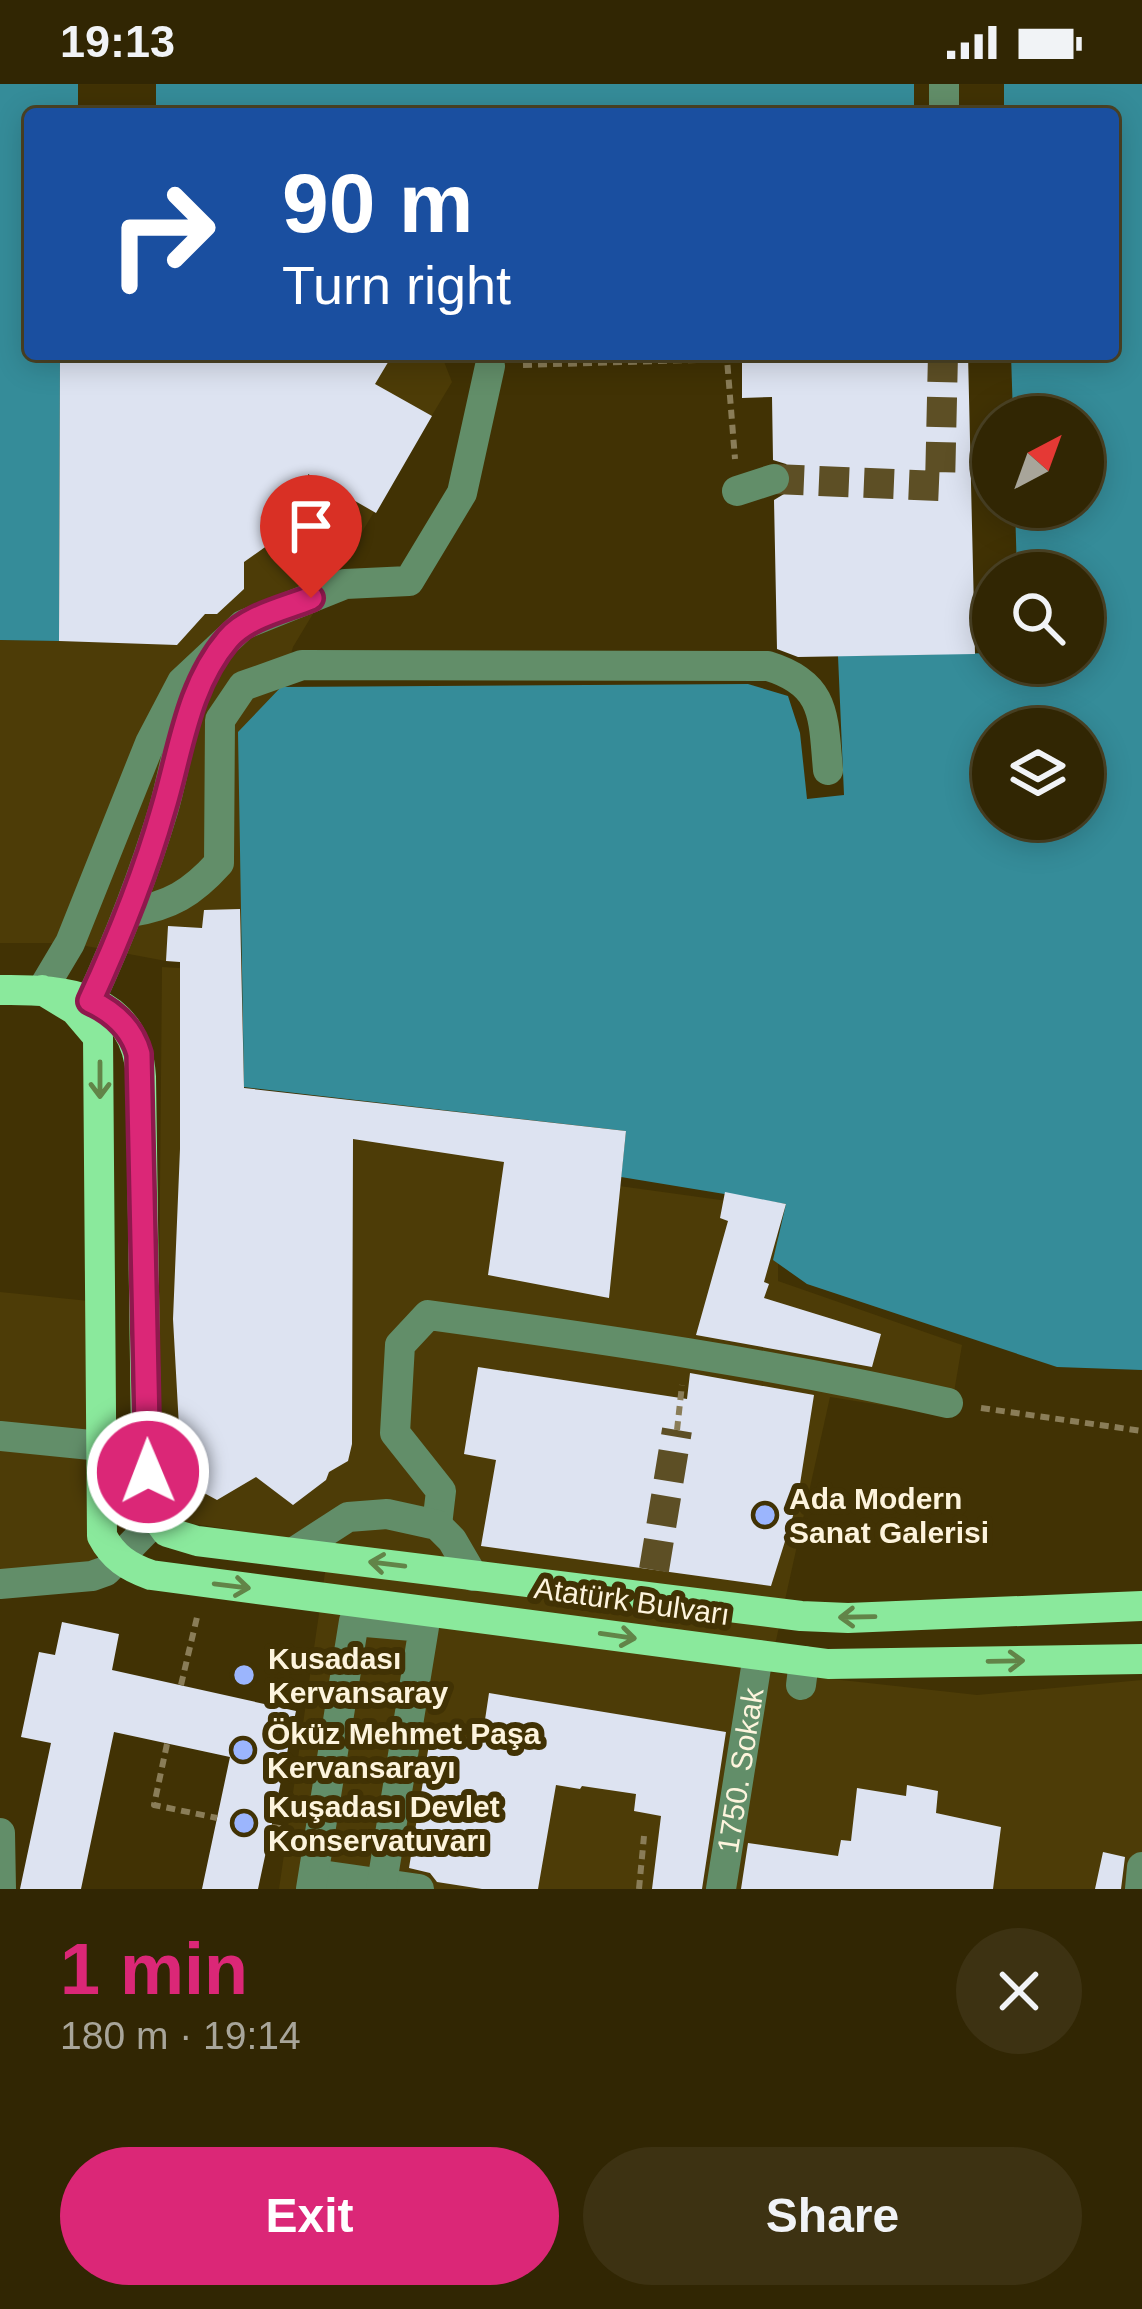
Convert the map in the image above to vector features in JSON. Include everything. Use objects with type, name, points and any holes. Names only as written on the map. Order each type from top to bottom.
[{"type":"main road","points":[[0,990],[42,990],[90,1001],[134,1036],[139,1054],[147,1505],[155,1521]]},
{"type":"main road","points":[[42,990],[75,1010],[98,1037],[102,1536],[119,1559]]},
{"type":"main road","name":"Atatürk Bulvarı","points":[[155,1521],[167,1532],[197,1541],[824,1617],[1142,1606]]},
{"type":"main road","name":"Atatürk Bulvarı","points":[[119,1559],[151,1575],[758,1654],[802,1673],[828,1664],[1142,1659]]},
{"type":"street","points":[[42,990],[70,943],[150,743],[182,682],[243,625],[345,584],[409,581],[462,494],[490,366]]},
{"type":"street","points":[[737,491],[774,479]]},
{"type":"street","points":[[90,1001],[131,912],[182,747],[194,690],[228,639]]},
{"type":"street","points":[[131,912],[165,907],[197,888],[218,863],[220,720],[243,686],[302,664],[768,666],[792,674],[810,689],[822,710],[828,770]]},
{"type":"street","points":[[437,1525],[441,1491],[394,1433],[400,1345],[428,1315],[686,1351],[948,1403]]},
{"type":"street","points":[[0,1436],[101,1445]]},
{"type":"street","points":[[294,1552],[348,1516],[387,1514],[437,1525],[452,1540],[473,1576]]},
{"type":"street","points":[[0,1584],[106,1571],[155,1521]]},
{"type":"street","points":[[382,1886],[424,1627],[354,1621],[313,1881],[419,1889]]},
{"type":"street","name":"1750. Sokak","points":[[721,1889],[758,1654]]},
{"type":"street","points":[[0,1833],[1,1889]]},
{"type":"street","points":[[1140,1889],[1142,1868]]},
{"type":"path","points":[[490,366],[668,360]]},
{"type":"path","points":[[728,360],[737,491]]},
{"type":"path","points":[[677,1430],[686,1351]]},
{"type":"path","points":[[948,1403],[1142,1431]]},
{"type":"path","points":[[181,1685],[206,1582]]},
{"type":"path","points":[[167,1744],[154,1805],[217,1818]]},
{"type":"path","points":[[639,1889],[644,1836]]},
{"type":"shaded area","points":[[60,360],[443,360],[452,382],[293,647],[281,687],[240,944],[200,963],[70,943],[0,943],[0,640],[59,641]]},
{"type":"shaded area","points":[[162,967],[231,971],[237,1091],[612,1185],[778,1208],[778,1281],[962,1345],[950,1416],[830,1397],[769,1672],[977,1695],[1142,1680],[1142,1889],[279,1889],[329,1545],[157,1518]]},
{"type":"shaded area","points":[[0,1292],[99,1302],[102,1536],[92,1576],[0,1584]]},
{"type":"water","points":[[0,84],[78,84],[78,108],[24,108],[24,360],[60,360],[59,641],[0,640]]},
{"type":"water","points":[[156,84],[914,84],[914,108],[156,108]]},
{"type":"water","points":[[1004,84],[1142,84],[1142,1370],[1057,1367],[807,1284],[773,1260],[786,1204],[621,1177],[626,1131],[244,1087],[238,732],[281,687],[748,684],[788,696],[800,733],[807,799],[844,795],[838,656],[972,653],[972,684],[1104,684],[1104,552],[1016,552],[1016,528],[1104,528],[1104,396],[1012,396],[1011,360],[1119,360],[1119,108],[1004,108]]},
{"type":"building","points":[[60,360],[389,360],[375,384],[432,416],[376,513],[308,474],[309,541],[275,540],[244,562],[244,589],[217,614],[205,614],[177,645],[59,641]]},
{"type":"building","points":[[742,360],[968,360],[972,654],[798,657],[777,649],[774,500],[789,491],[793,474],[786,464],[773,460],[772,397],[742,398]]},
{"type":"building","points":[[240,909],[244,1088],[626,1131],[609,1298],[488,1275],[504,1162],[353,1139],[352,1444],[348,1461],[293,1505],[256,1477],[217,1500],[182,1481],[173,1319],[180,1149],[180,962],[166,961],[168,926],[202,928],[204,910]]},
{"type":"building","points":[[725,1192],[786,1204],[764,1282],[769,1284],[764,1298],[881,1334],[872,1367],[696,1335],[728,1221],[720,1218]]},
{"type":"building","points":[[478,1367],[687,1399],[690,1373],[814,1395],[797,1503],[771,1586],[481,1546],[496,1460],[464,1454]]},
{"type":"building","name":"Öküz Mehmet Paşa Kervansarayı","points":[[62,1622],[119,1634],[112,1670],[296,1711],[258,1889],[202,1889],[230,1757],[114,1732],[81,1889],[20,1889],[51,1743],[21,1737],[39,1652],[55,1655]]},
{"type":"building","points":[[489,1693],[726,1732],[702,1889],[652,1889],[661,1816],[634,1811],[636,1794],[582,1786],[556,1785],[538,1889],[482,1889],[437,1882],[430,1873],[409,1868],[431,1732],[482,1740]]},
{"type":"building","points":[[907,1785],[938,1791],[936,1813],[1001,1827],[993,1889],[741,1889],[748,1843],[838,1856],[841,1840],[851,1841],[857,1788],[906,1796]]},
{"type":"building","points":[[1103,1852],[1125,1857],[1121,1889],[1095,1889]]},
{"type":"tunnel","points":[[774,479],[940,486],[943,360]]},
{"type":"tunnel","points":[[654,1570],[677,1430]]},
{"type":"place","name":"Ada Modern Sanat Galerisi","points":[[765,1515]]},
{"type":"place","name":"Kusadası Kervansaray","points":[[244,1675]]},
{"type":"place","name":"Öküz Mehmet Paşa Kervansarayı","points":[[243,1750]]},
{"type":"place","name":"Kuşadası Devlet Konservatuvarı","points":[[244,1823]]},
{"type":"route","points":[[148,1472],[139,1054],[134,1036],[90,1001],[131,912],[182,747],[194,690],[243,625],[311,598]]}]
